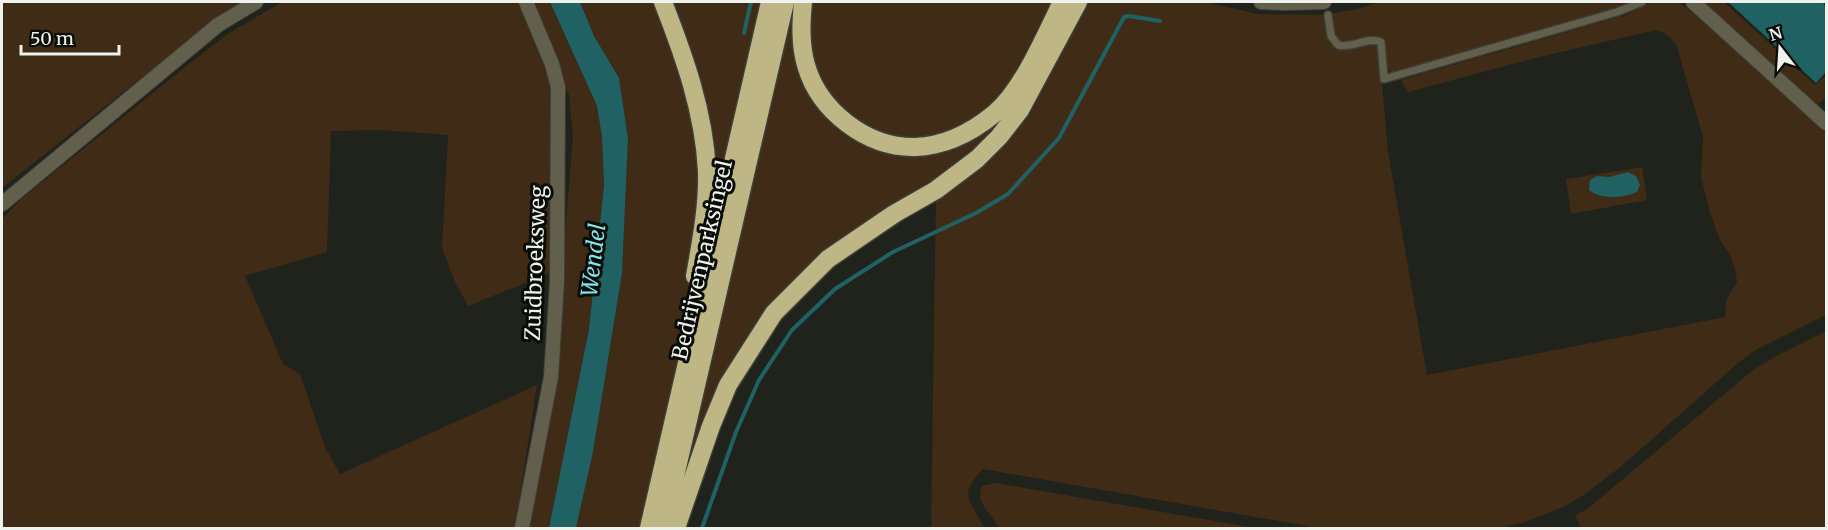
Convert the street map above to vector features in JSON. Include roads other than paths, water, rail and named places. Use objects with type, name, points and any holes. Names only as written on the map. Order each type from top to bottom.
[{"type":"highway","points":[[663,2],[684,54],[694,91],[707,171],[704,225],[690,303],[683,379]]},
{"type":"highway","name":"Bedrijvenparksingel","points":[[649,528],[770,2]]},
{"type":"highway","name":"Bedrijvenparksingel","points":[[663,528],[785,2]]},
{"type":"highway","points":[[803,2],[801,30],[806,64],[814,85],[826,104],[846,123],[873,139],[893,145],[915,147],[943,142],[973,130],[996,112],[1022,79],[1062,2]]},
{"type":"highway","points":[[676,528],[711,426],[728,385],[774,313],[807,278],[835,254],[894,214],[936,190],[984,152],[1020,110],[1078,2]]},
{"type":"street","points":[[2,204],[201,38],[256,2]]},
{"type":"street","name":"Zuidbroeksweg","points":[[522,528],[551,376],[557,282],[558,87],[552,64],[526,2]]},
{"type":"street","points":[[1261,2],[1326,8]]},
{"type":"street","points":[[1693,2],[1827,123]]},
{"type":"lane","points":[[1326,8],[1331,36],[1338,45],[1349,46],[1374,40],[1381,42],[1384,79],[1617,12],[1642,2]]},
{"type":"water","points":[[550,2],[580,2],[594,36],[619,78],[628,139],[622,273],[593,452],[576,528],[549,528],[589,329],[604,185],[602,137],[597,106]]},
{"type":"water","points":[[1728,2],[1823,2],[1826,9],[1826,72],[1816,83]]},
{"type":"water","points":[[1628,172],[1636,176],[1640,185],[1637,192],[1612,197],[1589,190],[1590,180],[1597,176],[1609,177]]},
{"type":"waterway","points":[[744,33],[751,2]]},
{"type":"waterway","points":[[702,528],[736,432],[759,380],[792,330],[835,289],[893,252],[976,213],[1008,194],[1059,138],[1124,17],[1160,21]]},
{"type":"water label","name":"Wendel","points":[[593,260]]}]
